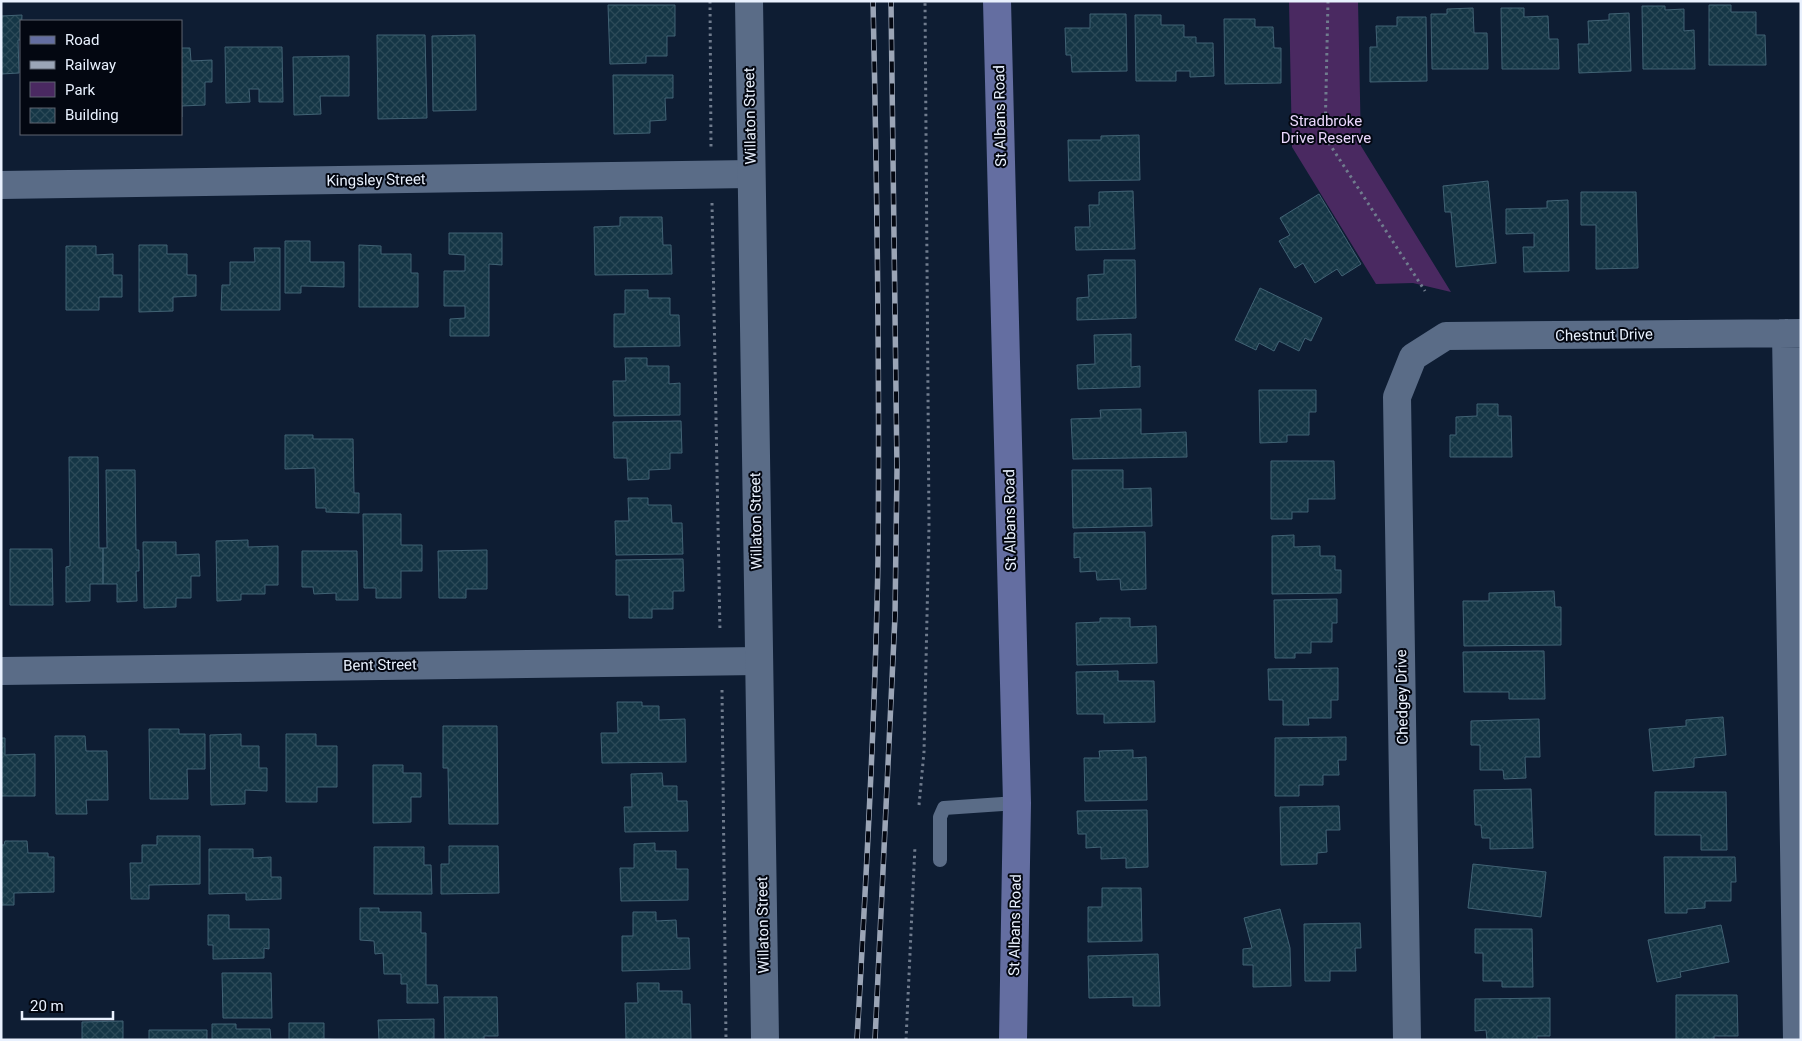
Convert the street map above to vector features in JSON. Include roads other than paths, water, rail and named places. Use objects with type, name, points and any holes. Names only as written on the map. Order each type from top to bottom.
[{"type":"main road","name":"St Albans Road","points":[[997,1],[1017,803],[1013,1040]]},
{"type":"street","name":"Willaton Street","points":[[748,1],[765,1040]]},
{"type":"street","name":"Kingsley Street","points":[[1,185],[751,174]]},
{"type":"street","name":"Chestnut Drive","points":[[1413,357],[1446,336],[1793,333]]},
{"type":"street","points":[[1793,333],[1797,721],[1797,1040]]},
{"type":"street","name":"Chedgey Drive","points":[[1407,1040],[1397,397],[1413,357]]},
{"type":"street","name":"Bent Street","points":[[1,671],[759,660]]},
{"type":"lane","points":[[940,860],[940,817],[944,808],[1017,803]]},
{"type":"railway","points":[[857,1040],[867,860],[878,560],[878,280],[873,1]]},
{"type":"railway","points":[[875,1040],[895,616],[897,470],[891,1]]},
{"type":"park label","name":"Stradbroke Drive Reserve","points":[[1326,130]]}]
